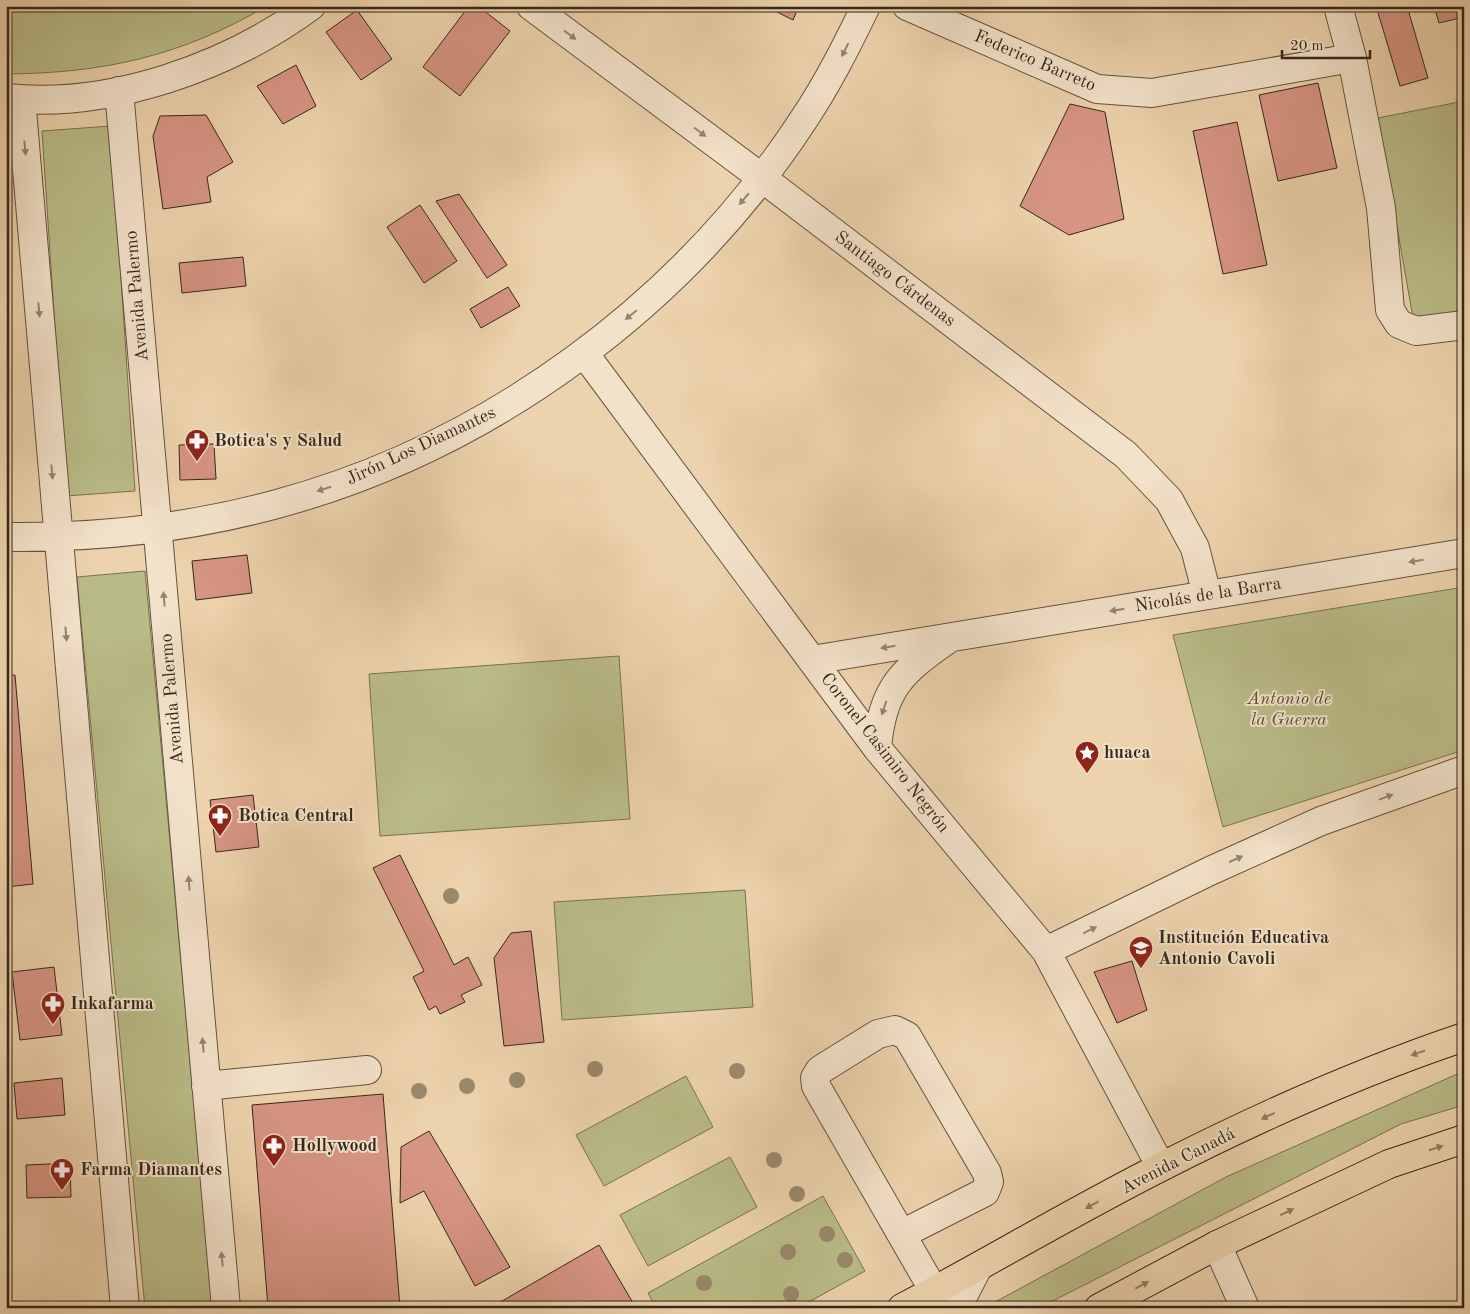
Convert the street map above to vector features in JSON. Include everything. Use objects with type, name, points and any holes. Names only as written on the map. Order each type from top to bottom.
[{"type":"main road","name":"Avenida Canadá","points":[[902,1308],[1161,1167],[1313,1096],[1404,1057],[1464,1037]]},
{"type":"main road","points":[[1099,1308],[1217,1245],[1388,1164],[1464,1139]]},
{"type":"street","points":[[125,1308],[58,537],[13,99],[66,98],[119,91],[202,67],[280,29],[311,6]]},
{"type":"street","name":"Santiago Cárdenas","points":[[531,6],[762,178],[1126,455],[1169,500],[1195,548],[1207,595]]},
{"type":"street","name":"Jirón Los Diamantes","points":[[6,537],[58,537],[157,529],[218,518],[278,504],[336,486],[393,463],[460,432],[499,409],[584,353],[655,294],[708,242],[762,178],[804,119],[841,57],[866,6]]},
{"type":"street","name":"Federico Barreto","points":[[907,6],[1097,89],[1152,93],[1352,58]]},
{"type":"street","points":[[1338,6],[1352,58],[1381,208],[1390,310],[1399,324],[1416,331],[1464,325]]},
{"type":"street","name":"Avenida Palermo","points":[[119,91],[226,1308]]},
{"type":"street","name":"Coronel Casimiro Negrón","points":[[584,353],[877,748],[1046,951],[1161,1167]]},
{"type":"street","name":"Nicolás de la Barra","points":[[812,660],[1464,553]]},
{"type":"street","name":"Nicolás de la Barra","points":[[877,748],[879,726],[885,702],[898,681],[913,664],[952,636]]},
{"type":"street","points":[[1046,951],[1210,871],[1321,821],[1464,770]]},
{"type":"street","points":[[902,1234],[985,1192],[989,1182],[987,1174],[907,1036],[895,1030],[878,1034],[820,1070],[815,1078],[816,1086],[934,1291]]},
{"type":"street","points":[[206,1086],[366,1070]]},
{"type":"street","points":[[1217,1245],[1245,1308]]},
{"type":"street","points":[[957,1308],[978,1267]]},
{"type":"green space","points":[[6,6],[267,6],[204,38],[142,58],[77,70],[7,74]]},
{"type":"green space","points":[[1464,101],[1464,311],[1413,318],[1378,118]]},
{"type":"green space","points":[[111,126],[135,491],[66,496],[42,131]]},
{"type":"green space","points":[[145,571],[213,1308],[145,1308],[77,577]]},
{"type":"green space","name":"Antonio de la Guerra","points":[[1464,587],[1464,750],[1223,827],[1173,635]]},
{"type":"green space","points":[[619,656],[630,819],[380,836],[369,674]]},
{"type":"green space","points":[[745,890],[753,1007],[562,1020],[554,902]]},
{"type":"green space","points":[[1464,1071],[1464,1105],[1401,1124],[1039,1308],[984,1308],[1226,1177]]},
{"type":"green space","points":[[686,1076],[713,1127],[604,1186],[576,1135]]},
{"type":"green space","points":[[730,1157],[757,1207],[648,1266],[620,1215]]},
{"type":"green space","points":[[823,1196],[865,1271],[798,1308],[656,1308],[648,1293]]},
{"type":"building","points":[[469,6],[478,6],[510,31],[460,96],[423,67]]},
{"type":"building","points":[[765,6],[799,6],[793,20]]},
{"type":"building","points":[[1376,6],[1407,6],[1428,78],[1400,86]]},
{"type":"building","points":[[1434,6],[1464,6],[1464,17],[1439,23]]},
{"type":"building","points":[[357,10],[392,59],[361,80],[326,32]]},
{"type":"building","points":[[296,65],[316,106],[283,124],[257,86]]},
{"type":"building","points":[[1318,83],[1337,168],[1278,181],[1259,95]]},
{"type":"building","points":[[1070,104],[1105,112],[1124,219],[1069,235],[1020,206]]},
{"type":"building","points":[[206,115],[233,162],[207,177],[211,202],[163,209],[153,136],[160,116]]},
{"type":"building","points":[[1237,122],[1267,265],[1223,274],[1193,131]]},
{"type":"building","points":[[459,194],[507,265],[487,278],[436,201]]},
{"type":"building","points":[[420,205],[457,261],[424,283],[387,227]]},
{"type":"building","points":[[243,257],[246,286],[182,293],[179,263]]},
{"type":"building","points":[[508,287],[520,306],[481,328],[470,309]]},
{"type":"building","name":"Botica's y Salud","points":[[214,444],[216,479],[180,480],[179,445]]},
{"type":"building","points":[[247,555],[252,593],[196,600],[192,561]]},
{"type":"building","points":[[15,675],[33,884],[6,887],[6,676]]},
{"type":"building","points":[[253,795],[259,847],[216,852],[210,800]]},
{"type":"building","points":[[400,855],[454,965],[468,957],[482,985],[461,995],[465,1002],[440,1014],[436,1006],[429,1010],[413,977],[424,971],[373,868]]},
{"type":"building","points":[[531,931],[544,1042],[504,1046],[494,958],[511,933]]},
{"type":"building","points":[[1132,961],[1147,1010],[1117,1023],[1094,972]]},
{"type":"building","points":[[54,967],[62,1035],[20,1040],[12,972]]},
{"type":"building","points":[[62,1078],[65,1115],[17,1119],[14,1083]]},
{"type":"building","points":[[383,1094],[400,1308],[268,1308],[252,1105]]},
{"type":"building","points":[[429,1131],[510,1267],[475,1286],[424,1191],[400,1203],[401,1147]]},
{"type":"building","points":[[70,1163],[71,1197],[27,1198],[26,1165]]},
{"type":"building","points":[[599,1245],[636,1308],[490,1308]]},
{"type":"building","points":[[86,1303],[87,1308],[37,1308],[36,1306]]},
{"type":"place","name":"Botica's y Salud","points":[[197,462]]},
{"type":"place","name":"huaca","points":[[1087,774]]},
{"type":"place","name":"Botica Central","points":[[220,837]]},
{"type":"place","name":"Institución Educativa Antonio Cavoli","points":[[1141,969]]},
{"type":"place","name":"Inkafarma","points":[[53,1025]]},
{"type":"place","name":"Hollywood","points":[[274,1167]]},
{"type":"place","name":"Farma Diamantes","points":[[62,1191]]}]
